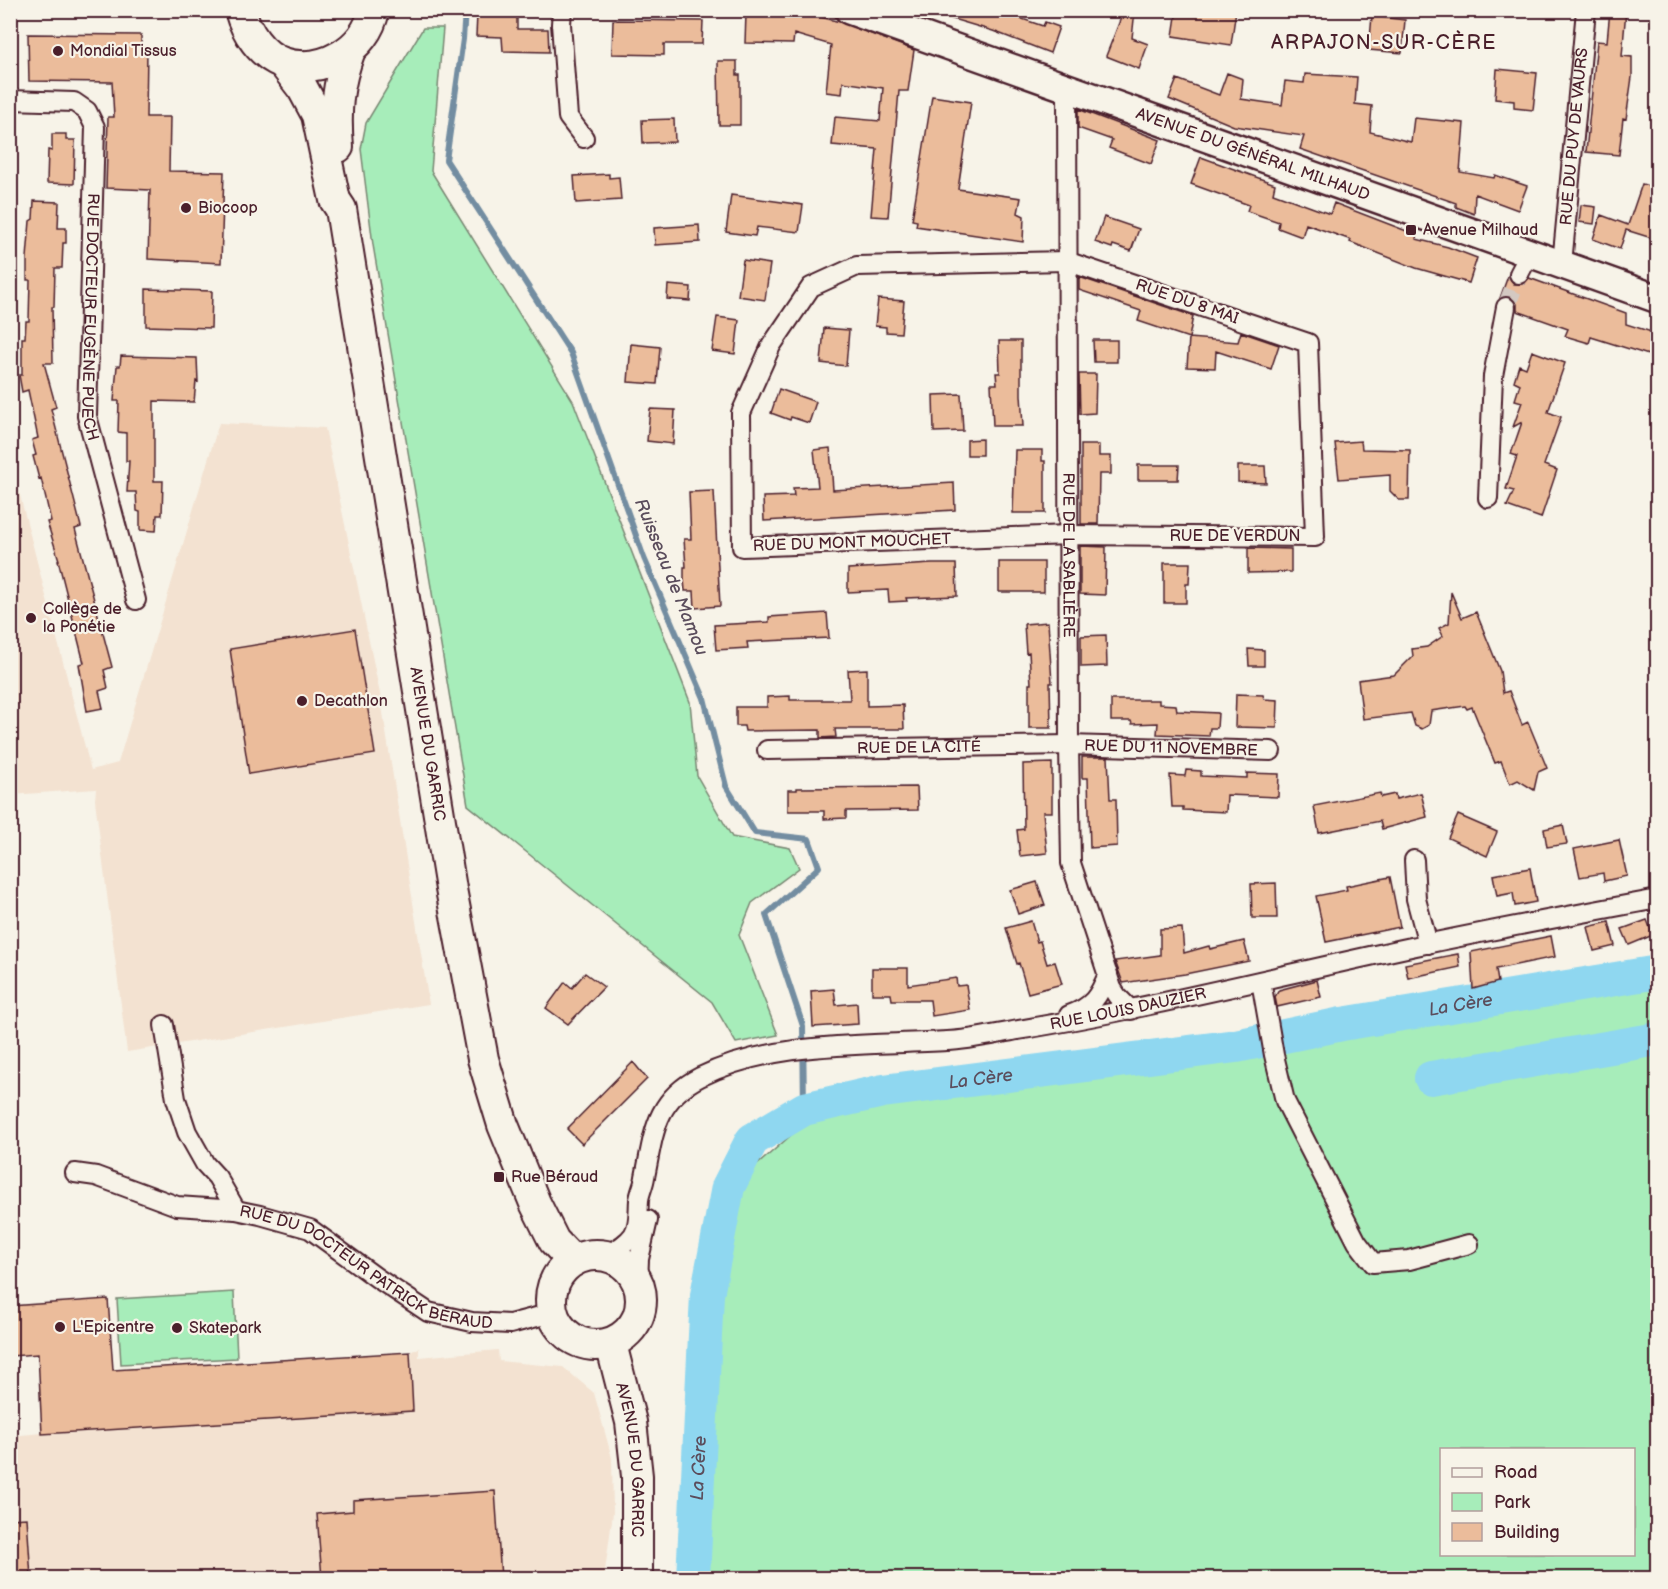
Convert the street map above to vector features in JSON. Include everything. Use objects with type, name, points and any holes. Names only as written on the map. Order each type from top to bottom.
[{"type":"main road","points":[[240,10],[247,30],[259,46],[283,63],[309,66],[332,61],[350,50],[363,36],[378,13]]},
{"type":"main road","name":"AVENUE DU GÉNÉRAL MILHAUD","points":[[849,10],[1066,87],[1525,264],[1562,264],[1658,299]]},
{"type":"main road","name":"AVENUE DU GARRIC","points":[[341,209],[345,198],[339,160],[336,112],[340,79],[350,50]]},
{"type":"main road","name":"AVENUE DU GARRIC","points":[[283,63],[303,89],[317,115],[335,200],[341,209],[452,899],[483,1059],[502,1125],[534,1203],[554,1241],[573,1261]]},
{"type":"main road","points":[[585,1256],[604,1256],[623,1263],[633,1273],[642,1300],[640,1314],[633,1327],[623,1337],[610,1344],[596,1346],[582,1344],[569,1337],[558,1326],[552,1313],[550,1298],[561,1271],[573,1261],[585,1256]]},
{"type":"main road","name":"AVENUE DU GARRIC","points":[[610,1344],[631,1422],[637,1476],[637,1578]]},
{"type":"street","points":[[562,10],[568,117],[584,138]]},
{"type":"street","name":"RUE DU PUY DE VAURS","points":[[1562,264],[1586,10]]},
{"type":"street","name":"RUE DE LA SABLIÈRE","points":[[1066,87],[1071,863],[1108,974],[1117,996],[1131,1010]]},
{"type":"street","name":"RUE DOCTEUR EUGÈNE PUECH","points":[[10,100],[74,102],[87,111],[95,127],[87,416],[136,600]]},
{"type":"street","name":"RUE DU 8 MAI","points":[[1066,261],[1308,343]]},
{"type":"street","name":"RUE DU MONT MOUCHET","points":[[1066,261],[857,267],[811,287],[771,346],[741,413],[742,547],[1069,536]]},
{"type":"street","points":[[1488,498],[1493,376],[1506,307]]},
{"type":"street","name":"RUE DE VERDUN","points":[[1069,536],[1315,537],[1308,343]]},
{"type":"street","name":"RUE DE LA CITÉ","points":[[767,750],[1069,746]]},
{"type":"street","name":"RUE DU 11 NOVEMBRE","points":[[1069,746],[1270,751]]},
{"type":"street","points":[[1414,860],[1416,899],[1428,944]]},
{"type":"street","name":"RUE LOUIS DAUZIER","points":[[645,1177],[654,1128],[664,1109],[674,1096],[696,1079],[725,1066],[825,1046],[950,1041],[1131,1010],[1428,944],[1658,899]]},
{"type":"street","points":[[1028,1028],[1084,1010],[1101,991],[1108,974]]},
{"type":"street","points":[[1261,981],[1270,1036],[1285,1101],[1357,1242],[1373,1263],[1409,1260],[1469,1244]]},
{"type":"street","name":"RUE DU DOCTEUR PATRICK BÉRAUD","points":[[164,1025],[176,1099],[187,1132],[236,1210],[310,1229],[377,1278],[429,1312],[472,1322],[510,1324],[552,1313]]},
{"type":"street","points":[[75,1173],[96,1176],[177,1206],[236,1210]]},
{"type":"street","points":[[604,1256],[622,1246],[635,1233],[639,1198],[645,1177]]},
{"type":"street","points":[[638,1283],[639,1259],[649,1217],[649,1198],[645,1177]]},
{"type":"shaded area","points":[[219,423],[325,428],[380,694],[429,1004],[127,1052],[95,800],[96,789],[11,795],[10,457],[91,770],[118,763]]},
{"type":"shaded area","points":[[419,1348],[419,1357],[498,1350],[499,1361],[563,1367],[594,1393],[612,1458],[613,1513],[604,1578],[11,1578],[11,1436],[42,1433],[39,1374],[410,1352]]},
{"type":"green space","points":[[423,28],[443,28],[431,171],[573,401],[690,702],[697,776],[732,837],[790,848],[799,868],[752,903],[739,935],[778,1035],[736,1043],[712,1002],[468,805],[373,245],[361,149],[366,123]]},
{"type":"green space","points":[[1657,976],[1657,1578],[698,1578],[714,1317],[732,1187],[813,1116],[941,1092],[1292,1042]]},
{"type":"green space","name":"Skatepark","points":[[234,1292],[237,1358],[121,1364],[117,1299]]},
{"type":"building","points":[[937,10],[996,10],[1043,26],[1045,22],[1059,27],[1050,53],[993,31],[936,14]]},
{"type":"building","points":[[1124,10],[1135,10],[1132,38],[1148,44],[1139,69],[1106,56]]},
{"type":"building","points":[[1177,10],[1236,10],[1231,45],[1173,36]]},
{"type":"building","points":[[1610,10],[1626,10],[1622,56],[1632,57],[1632,77],[1626,119],[1623,118],[1619,155],[1586,152],[1597,41],[1607,42]]},
{"type":"building","points":[[746,14],[813,15],[840,22],[914,50],[908,91],[899,91],[888,217],[871,216],[877,149],[832,145],[835,117],[880,121],[883,88],[843,82],[842,94],[826,92],[831,45],[794,34],[793,44],[745,43]]},
{"type":"building","points":[[477,15],[517,15],[517,29],[548,29],[549,52],[503,51],[502,37],[476,36]]},
{"type":"building","points":[[1372,16],[1405,20],[1402,53],[1369,50]]},
{"type":"building","points":[[613,20],[703,21],[702,44],[664,44],[664,55],[612,54]]},
{"type":"building","points":[[28,34],[141,35],[141,50],[147,50],[146,117],[170,117],[169,171],[224,172],[221,263],[148,259],[150,190],[106,188],[108,117],[114,117],[112,82],[29,81]]},
{"type":"building","points":[[718,61],[737,61],[737,75],[740,75],[740,125],[719,125]]},
{"type":"building","points":[[1497,69],[1537,73],[1533,110],[1514,108],[1514,101],[1495,99]]},
{"type":"building","points":[[1227,73],[1243,79],[1241,99],[1282,105],[1285,81],[1304,83],[1305,74],[1357,77],[1355,104],[1372,106],[1370,132],[1411,142],[1414,118],[1464,123],[1460,172],[1494,178],[1495,175],[1527,186],[1518,210],[1475,194],[1474,214],[1456,207],[1456,203],[1300,149],[1304,136],[1234,126],[1169,99],[1177,79],[1219,95]]},
{"type":"building","points":[[932,96],[971,102],[958,189],[1021,198],[1018,213],[1024,216],[1023,242],[916,226],[917,221],[912,220]]},
{"type":"building","points":[[1078,109],[1160,140],[1151,164],[1109,148],[1112,140],[1078,128]]},
{"type":"building","points":[[674,119],[675,142],[643,143],[642,120]]},
{"type":"building","points":[[52,134],[66,134],[66,140],[75,140],[74,184],[47,183],[48,150],[52,151]]},
{"type":"building","points":[[1201,157],[1275,184],[1273,193],[1330,214],[1334,203],[1417,235],[1416,239],[1448,247],[1477,258],[1469,283],[1416,268],[1350,242],[1351,240],[1306,224],[1302,237],[1278,228],[1279,222],[1247,211],[1249,205],[1191,184]]},
{"type":"building","points":[[609,174],[609,178],[619,177],[621,200],[576,203],[574,176]]},
{"type":"building","points":[[1642,184],[1658,189],[1658,240],[1626,230],[1620,249],[1593,239],[1601,215],[1628,225]]},
{"type":"building","points":[[731,195],[803,205],[799,232],[757,227],[755,236],[726,232]]},
{"type":"building","points":[[34,201],[59,202],[58,228],[66,228],[62,268],[55,268],[54,307],[52,307],[53,363],[44,363],[56,407],[51,409],[81,527],[75,529],[112,667],[104,670],[108,688],[99,691],[103,708],[87,711],[79,664],[84,663],[59,560],[47,522],[51,521],[41,478],[39,479],[33,456],[36,455],[32,440],[38,438],[28,390],[22,392],[19,375],[22,375],[22,338],[25,338],[26,321],[29,321],[30,280],[27,280],[27,258]]},
{"type":"building","points":[[1581,205],[1596,207],[1594,224],[1579,222]]},
{"type":"building","points":[[1104,217],[1139,229],[1131,251],[1095,242]]},
{"type":"building","points":[[699,225],[700,242],[655,245],[654,228]]},
{"type":"building","points":[[743,260],[770,264],[765,300],[738,296]]},
{"type":"building","points":[[1508,276],[1514,284],[1524,284],[1529,278],[1626,313],[1626,324],[1658,334],[1658,358],[1591,337],[1589,343],[1565,336],[1568,329],[1517,311],[1517,304],[1513,298],[1508,296],[1500,298]]},
{"type":"building","points":[[1079,277],[1193,316],[1189,338],[1138,321],[1141,311],[1079,290]]},
{"type":"building","points":[[668,285],[691,287],[690,301],[667,299]]},
{"type":"building","points":[[146,289],[212,291],[211,328],[146,326]]},
{"type":"building","points":[[878,299],[904,301],[901,333],[886,332],[886,327],[875,326]]},
{"type":"building","points":[[717,317],[739,320],[735,354],[712,351]]},
{"type":"building","points":[[824,328],[849,330],[846,366],[821,363]]},
{"type":"building","points":[[1241,332],[1279,345],[1271,369],[1216,351],[1215,368],[1187,367],[1189,338],[1238,342]]},
{"type":"building","points":[[1093,340],[1117,340],[1117,362],[1094,362]]},
{"type":"building","points":[[999,341],[1021,341],[1023,426],[993,426],[991,384],[997,384],[996,373],[1000,373]]},
{"type":"building","points":[[631,344],[660,347],[657,384],[628,382]]},
{"type":"building","points":[[1532,351],[1565,363],[1548,412],[1561,417],[1544,465],[1557,470],[1541,518],[1507,506],[1514,491],[1506,489],[1517,456],[1511,454],[1522,422],[1513,427],[1522,402],[1515,400],[1520,384],[1514,381],[1519,365],[1526,368]]},
{"type":"building","points":[[121,356],[197,358],[198,382],[196,381],[194,402],[154,401],[154,481],[163,481],[162,515],[157,515],[156,531],[140,530],[140,512],[137,511],[136,492],[127,492],[129,461],[126,461],[126,433],[118,432],[119,401],[114,401],[117,366],[120,366]]},
{"type":"building","points":[[1079,374],[1096,374],[1095,413],[1080,414]]},
{"type":"building","points":[[779,389],[816,402],[809,423],[791,417],[790,420],[771,413]]},
{"type":"building","points":[[961,394],[963,431],[934,432],[933,395]]},
{"type":"building","points":[[650,409],[675,410],[673,444],[647,441]]},
{"type":"building","points":[[982,439],[982,455],[967,455],[967,440]]},
{"type":"building","points":[[1361,441],[1362,449],[1410,450],[1409,500],[1399,500],[1390,491],[1390,475],[1339,479],[1335,443]]},
{"type":"building","points":[[1081,445],[1099,445],[1099,456],[1111,456],[1111,474],[1099,474],[1098,524],[1081,524]]},
{"type":"building","points":[[830,448],[833,490],[954,483],[955,510],[764,521],[763,497],[794,496],[793,488],[818,487],[814,450]]},
{"type":"building","points":[[1015,450],[1042,450],[1042,461],[1045,461],[1045,513],[1013,513]]},
{"type":"building","points":[[1138,465],[1179,465],[1178,480],[1138,480]]},
{"type":"building","points":[[1238,466],[1265,466],[1266,483],[1238,482]]},
{"type":"building","points":[[714,491],[720,606],[695,608],[694,591],[685,591],[684,579],[684,567],[686,567],[684,539],[691,539],[689,492]]},
{"type":"building","points":[[1080,546],[1106,547],[1105,595],[1080,594]]},
{"type":"building","points":[[1248,548],[1291,549],[1291,572],[1248,573]]},
{"type":"building","points":[[999,562],[1044,562],[1044,592],[999,592]]},
{"type":"building","points":[[1164,563],[1190,563],[1189,584],[1186,584],[1186,603],[1164,603]]},
{"type":"building","points":[[956,564],[957,596],[906,598],[907,601],[889,602],[888,590],[848,592],[848,569]]},
{"type":"building","points":[[1451,592],[1462,618],[1476,612],[1500,671],[1503,693],[1509,691],[1522,725],[1528,722],[1547,768],[1538,772],[1534,790],[1518,780],[1510,784],[1501,761],[1495,763],[1472,707],[1431,711],[1429,725],[1422,729],[1415,726],[1411,713],[1363,719],[1358,680],[1394,675],[1413,656],[1412,649],[1427,647],[1443,636],[1439,628],[1449,623]]},
{"type":"building","points":[[827,613],[829,638],[747,642],[748,648],[716,650],[714,625],[769,622],[769,617]]},
{"type":"building","points":[[1048,622],[1052,683],[1050,683],[1051,728],[1029,728],[1029,684],[1031,684],[1024,624]]},
{"type":"building","name":"Decathlon","points":[[355,629],[375,754],[249,774],[230,649]]},
{"type":"building","points":[[1106,635],[1107,666],[1081,667],[1081,636]]},
{"type":"building","points":[[1248,649],[1264,650],[1264,666],[1249,666]]},
{"type":"building","points":[[867,669],[867,706],[903,705],[904,729],[835,729],[836,737],[820,738],[820,730],[745,731],[744,726],[736,726],[736,707],[767,707],[767,697],[790,696],[790,700],[850,700],[848,670]]},
{"type":"building","points":[[1236,694],[1263,695],[1264,699],[1278,700],[1277,728],[1235,727]]},
{"type":"building","points":[[1111,700],[1159,700],[1159,704],[1176,705],[1177,711],[1218,713],[1217,728],[1210,728],[1209,736],[1157,734],[1158,723],[1132,724],[1131,721],[1111,721]]},
{"type":"building","points":[[1082,757],[1108,757],[1110,799],[1116,799],[1117,846],[1090,848],[1088,778],[1082,778]]},
{"type":"building","points":[[1052,763],[1052,812],[1043,812],[1047,853],[1020,856],[1017,830],[1024,829],[1023,764]]},
{"type":"building","points":[[1186,770],[1201,771],[1201,776],[1247,778],[1247,773],[1279,774],[1278,797],[1227,795],[1226,812],[1183,810],[1183,807],[1172,807],[1170,775],[1185,776]]},
{"type":"building","points":[[917,787],[918,810],[846,811],[846,818],[824,819],[824,811],[788,811],[788,790],[797,790],[797,788]]},
{"type":"building","points":[[1380,793],[1381,797],[1395,794],[1396,799],[1421,793],[1427,817],[1382,829],[1380,821],[1319,833],[1314,806]]},
{"type":"building","points":[[1458,815],[1497,832],[1487,856],[1448,838]]},
{"type":"building","points":[[1563,825],[1567,844],[1547,847],[1544,829]]},
{"type":"building","points":[[1619,840],[1627,876],[1604,881],[1603,873],[1580,877],[1574,849]]},
{"type":"building","points":[[1530,868],[1536,902],[1515,906],[1513,893],[1497,896],[1493,875]]},
{"type":"building","points":[[1390,877],[1400,927],[1326,942],[1316,896],[1347,890],[1346,886]]},
{"type":"building","points":[[1037,882],[1045,905],[1018,914],[1010,890]]},
{"type":"building","points":[[1276,883],[1277,918],[1252,918],[1251,884]]},
{"type":"building","points":[[1647,920],[1653,935],[1629,945],[1622,929]]},
{"type":"building","points":[[1031,921],[1047,964],[1055,962],[1062,984],[1028,993],[1006,928]]},
{"type":"building","points":[[1609,922],[1615,946],[1594,951],[1588,927]]},
{"type":"building","points":[[1182,928],[1184,953],[1209,946],[1210,949],[1244,941],[1249,961],[1123,983],[1115,961],[1160,955],[1160,929]]},
{"type":"building","points":[[1551,936],[1555,957],[1496,969],[1498,982],[1473,989],[1471,952]]},
{"type":"building","points":[[1458,954],[1460,967],[1408,978],[1405,964]]},
{"type":"building","points":[[872,968],[908,968],[908,985],[956,978],[957,986],[966,985],[970,1010],[932,1016],[930,1000],[892,1000],[891,994],[872,994]]},
{"type":"building","points":[[585,973],[604,987],[568,1024],[546,1008],[565,982],[572,988]]},
{"type":"building","points":[[1317,980],[1321,997],[1277,1007],[1275,997],[1279,990]]},
{"type":"building","points":[[834,989],[836,1005],[857,1003],[858,1024],[813,1027],[811,991]]},
{"type":"building","points":[[633,1062],[647,1079],[582,1144],[567,1129]]},
{"type":"building","points":[[108,1299],[113,1370],[410,1352],[413,1411],[42,1434],[38,1354],[10,1356],[10,1306]]},
{"type":"building","points":[[495,1491],[501,1578],[322,1578],[317,1514],[353,1511],[353,1500]]},
{"type":"building","points":[[27,1518],[31,1578],[10,1578],[10,1519]]},
{"type":"waterway","name":"Ruisseau de Mamou","points":[[465,10],[446,160],[571,353],[644,558],[704,698],[726,786],[755,833],[809,839],[819,867],[766,915],[803,1026],[804,1109]]},
{"type":"waterway","name":"La Cère","points":[[693,1578],[707,1295],[728,1187],[752,1140],[804,1109],[883,1091],[1236,1046],[1342,1024],[1658,972]]},
{"type":"waterway","name":"La Cère","points":[[1431,1078],[1658,1039]]},
{"type":"tunnel","points":[[1506,307],[1519,274]]},
{"type":"place","name":"Mondial Tissus","points":[[58,51]]},
{"type":"place","name":"Biocoop","points":[[186,208]]},
{"type":"place","name":"Avenue Milhaud","points":[[1411,230]]},
{"type":"place","name":"Collège de la Ponétie","points":[[31,618]]},
{"type":"place","name":"Decathlon","points":[[302,701]]},
{"type":"place","name":"Rue Béraud","points":[[499,1177]]},
{"type":"place","name":"L'Epicentre","points":[[60,1327]]},
{"type":"place","name":"Skatepark","points":[[177,1328]]},
{"type":"district","name":"ARPAJON-SUR-CÈRE","points":[[1384,43]]}]
